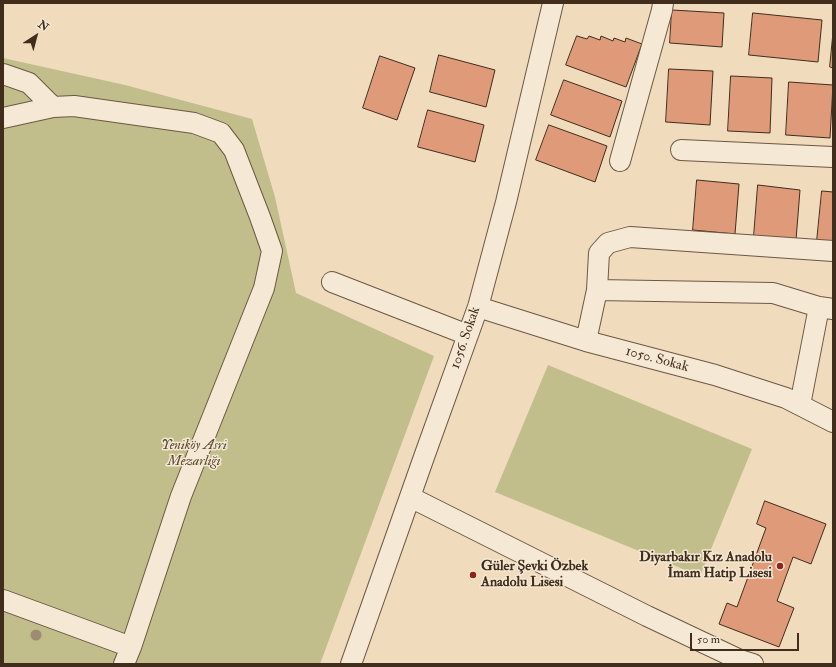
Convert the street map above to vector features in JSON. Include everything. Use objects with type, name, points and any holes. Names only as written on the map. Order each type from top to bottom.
[{"type":"street","name":"1056. Sokak","points":[[351,664],[478,307],[506,202],[552,3]]},
{"type":"street","points":[[620,161],[663,3]]},
{"type":"street","points":[[3,74],[29,83],[53,107]]},
{"type":"street","points":[[3,118],[53,107],[74,106],[194,123],[221,133],[234,150],[272,251],[264,288],[181,496],[127,656],[3,600]]},
{"type":"street","points":[[681,150],[833,157]]},
{"type":"street","points":[[586,341],[597,290],[599,253],[608,243],[630,237],[833,251]]},
{"type":"street","points":[[332,282],[468,335]]},
{"type":"street","points":[[597,290],[772,293],[826,308],[800,405]]},
{"type":"street","name":"1050. Sokak","points":[[478,307],[586,341],[715,375],[786,398],[833,422]]},
{"type":"street","points":[[410,497],[647,616],[740,660],[753,664]]},
{"type":"green space","name":"Yeniköy Asri Mezarlığı","points":[[3,58],[125,85],[252,119],[275,197],[296,293],[434,356],[320,664],[3,664]]},
{"type":"green space","points":[[548,365],[752,449],[700,576],[495,492]]},
{"type":"building","points":[[672,10],[724,13],[722,47],[670,43]]},
{"type":"building","points":[[753,13],[822,20],[818,62],[749,55]]},
{"type":"building","points":[[833,33],[833,68],[830,67]]},
{"type":"building","points":[[577,36],[587,39],[589,36],[600,40],[601,36],[613,41],[614,38],[625,42],[626,38],[642,44],[626,87],[566,65]]},
{"type":"building","points":[[439,55],[495,70],[486,107],[430,92]]},
{"type":"building","points":[[380,56],[415,68],[397,120],[363,108]]},
{"type":"building","points":[[669,69],[713,71],[710,125],[666,122]]},
{"type":"building","points":[[731,76],[772,78],[770,133],[728,131]]},
{"type":"building","points":[[564,80],[622,101],[610,137],[551,115]]},
{"type":"building","points":[[789,82],[833,85],[830,138],[786,135]]},
{"type":"building","points":[[428,110],[484,125],[475,162],[418,147]]},
{"type":"building","points":[[549,125],[607,146],[595,182],[536,160]]},
{"type":"building","points":[[697,180],[739,184],[735,234],[693,230]]},
{"type":"building","points":[[758,185],[800,190],[796,240],[754,236]]},
{"type":"building","points":[[822,191],[833,192],[833,243],[817,241]]},
{"type":"building","points":[[765,501],[826,524],[811,564],[793,557],[777,601],[794,608],[779,647],[719,624],[727,603],[737,607],[766,528],[757,524]]},
{"type":"place","name":"Diyarbakır Kız Anadolu İmam Hatip Lisesi","points":[[780,566]]},
{"type":"place","name":"Güler Şevki Özbek Anadolu Lisesi","points":[[473,575]]}]
